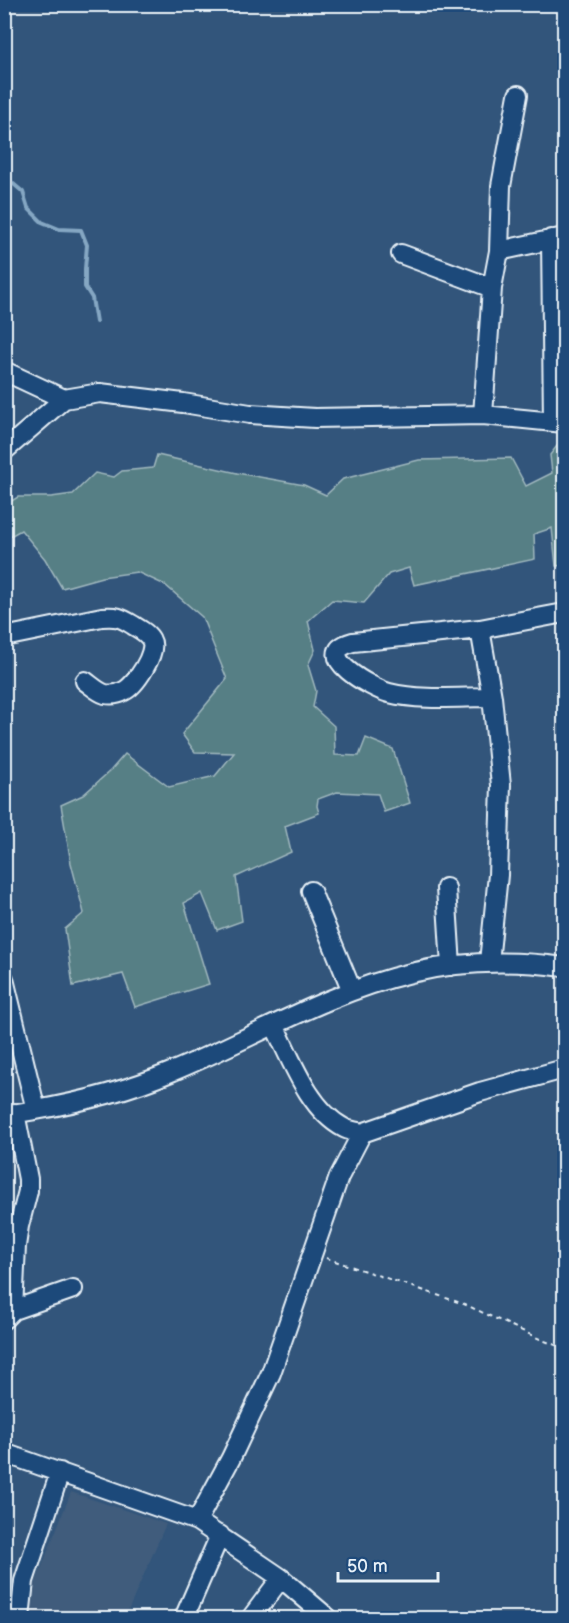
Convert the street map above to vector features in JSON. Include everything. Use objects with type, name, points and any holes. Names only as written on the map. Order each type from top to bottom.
[{"type":"street","points":[[483,415],[492,288],[499,251],[501,186],[518,94]]},
{"type":"street","points":[[4,451],[64,399],[100,393],[250,414],[315,418],[483,415],[559,423],[558,238],[499,251]]},
{"type":"street","points":[[401,254],[492,288]]},
{"type":"street","points":[[4,372],[64,399]]},
{"type":"street","points":[[492,697],[407,696],[386,692],[370,686],[346,670],[340,664],[338,652],[342,647],[353,642],[480,629],[564,613]]},
{"type":"street","points":[[4,637],[116,616],[142,630],[151,638],[152,652],[138,678],[125,691],[114,694],[104,693],[85,681]]},
{"type":"street","points":[[480,629],[492,697],[501,785],[498,875],[489,962]]},
{"type":"street","points":[[446,888],[451,966]]},
{"type":"street","points":[[312,891],[352,991]]},
{"type":"street","points":[[74,1289],[9,1314],[19,1226],[28,1191],[28,1179],[10,1115],[124,1090],[172,1072],[352,991],[411,973],[489,962],[564,967]]},
{"type":"street","points":[[4,979],[36,1110]]},
{"type":"street","points":[[274,1025],[308,1093],[324,1114],[345,1129],[362,1133],[480,1092],[564,1069]]},
{"type":"street","points":[[197,1521],[231,1458],[271,1373],[339,1177],[362,1133]]},
{"type":"street","points":[[4,1453],[197,1521],[281,1578],[328,1618]]},
{"type":"street","points":[[20,1618],[24,1581],[60,1472]]},
{"type":"street","points":[[184,1618],[220,1535]]},
{"type":"street","points":[[251,1618],[281,1578]]},
{"type":"path","points":[[313,1254],[464,1304],[564,1348]]},
{"type":"shaded area","points":[[71,1492],[166,1524],[125,1618],[27,1618],[27,1604]]},
{"type":"green space","points":[[564,437],[564,565],[556,566],[552,528],[534,534],[535,559],[414,585],[409,568],[389,574],[364,603],[332,600],[308,621],[315,650],[308,665],[316,691],[313,707],[334,726],[335,755],[359,756],[366,738],[393,749],[410,803],[384,812],[378,794],[337,792],[318,799],[319,813],[285,826],[291,852],[236,877],[242,921],[217,930],[202,893],[184,903],[209,984],[135,1007],[123,974],[73,986],[65,929],[84,913],[71,863],[61,805],[83,795],[125,754],[169,787],[215,776],[234,753],[195,752],[182,734],[227,679],[202,617],[165,585],[137,572],[102,577],[62,588],[45,559],[21,530],[5,539],[5,505],[18,497],[73,494],[95,473],[114,477],[122,471],[153,468],[157,455],[304,485],[326,495],[343,479],[419,460],[511,458],[526,486],[552,473],[550,455]]},
{"type":"waterway","points":[[4,176],[23,192],[28,208],[42,222],[59,229],[81,230],[87,245],[85,287],[92,298],[96,322]]}]
